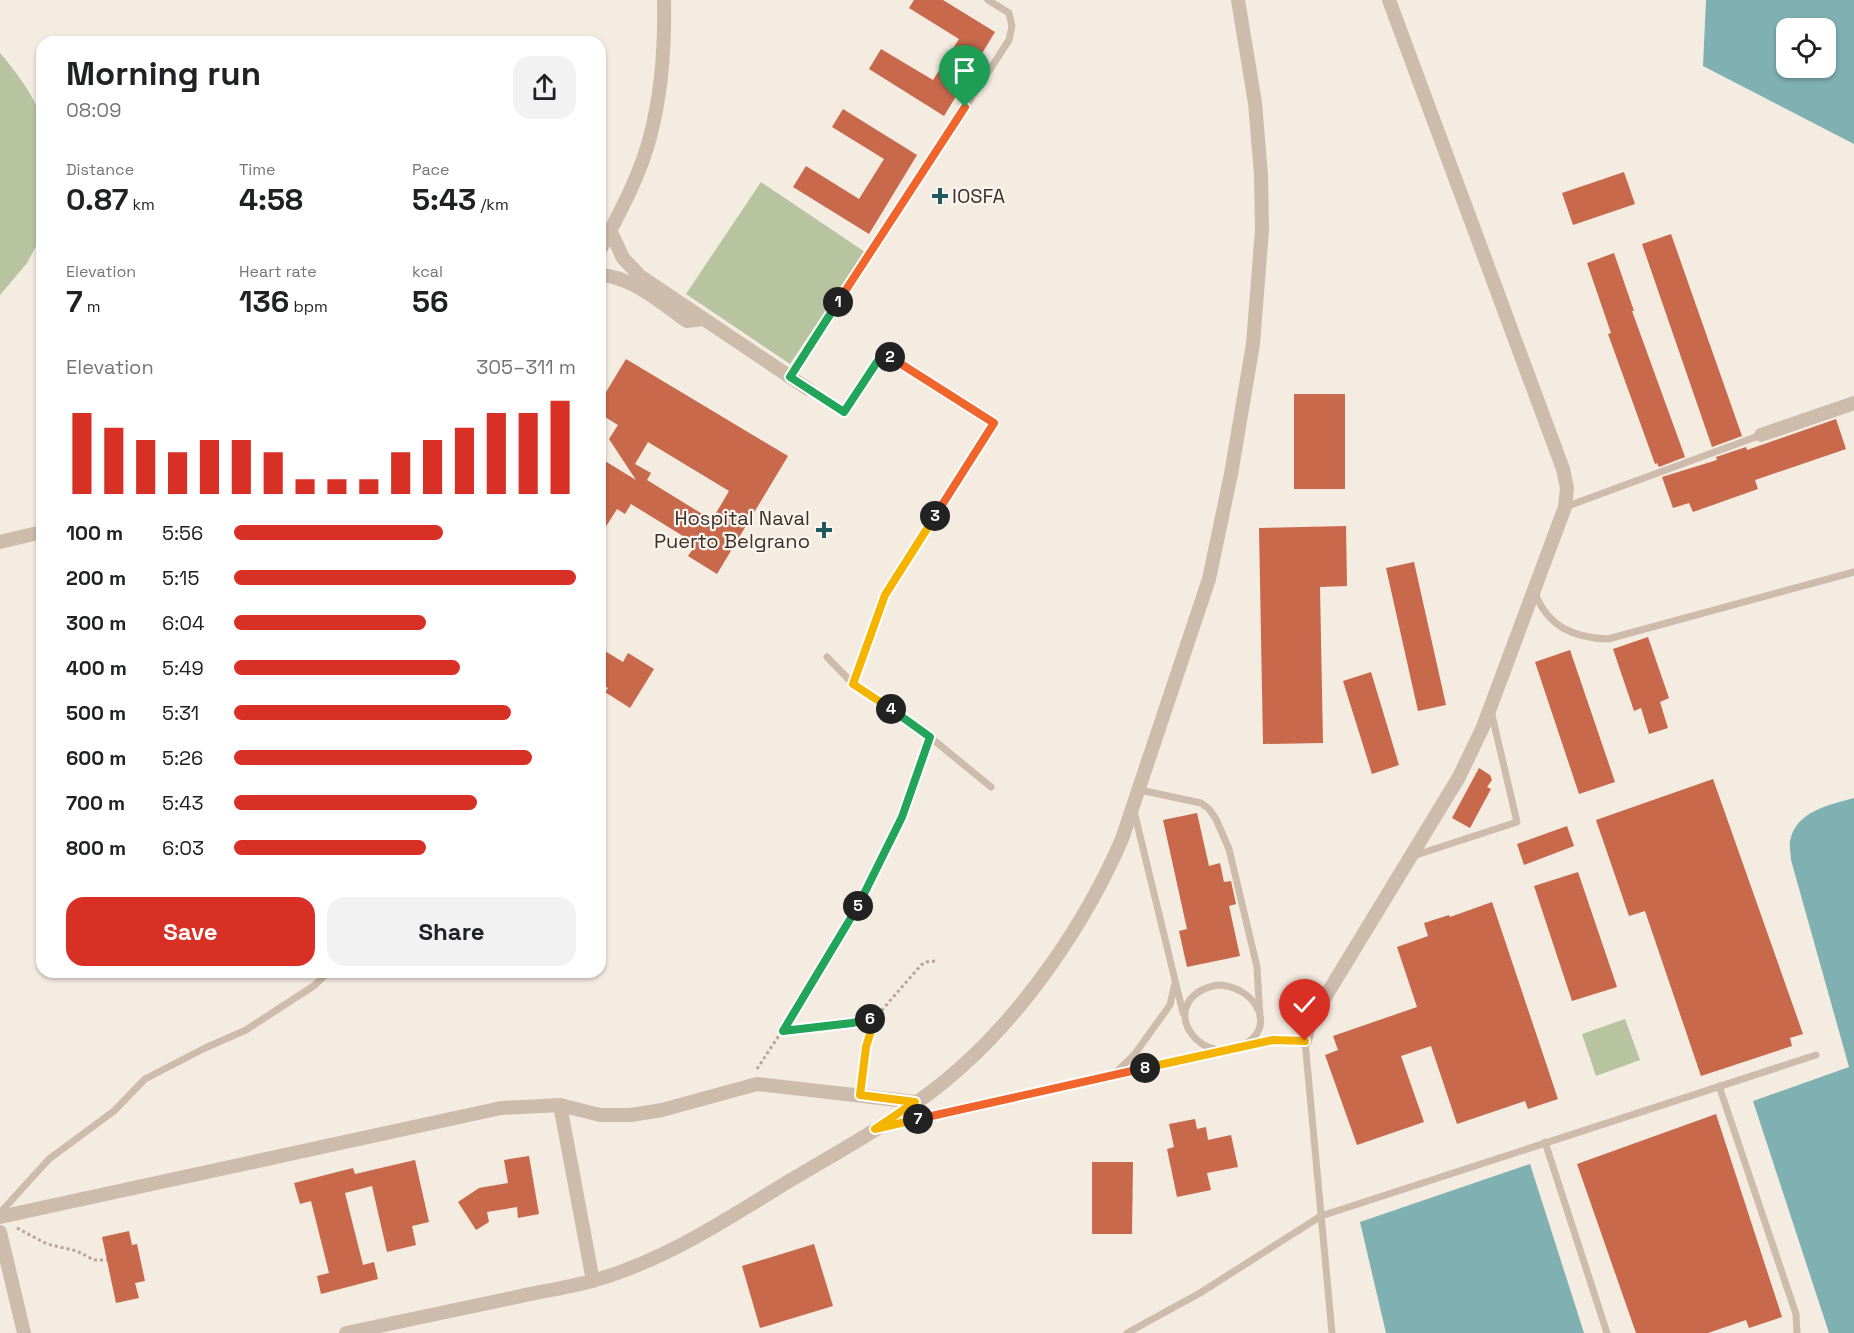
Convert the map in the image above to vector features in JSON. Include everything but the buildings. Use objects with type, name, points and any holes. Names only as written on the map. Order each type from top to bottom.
[{"type":"street","points":[[606,238],[638,172],[650,138],[659,90],[664,41],[664,0]]},
{"type":"street","points":[[346,1333],[593,1281],[673,1250],[875,1129],[958,1070],[998,1030],[1056,956],[1106,875],[1134,808],[1209,579],[1232,474],[1253,344],[1262,230],[1261,175],[1255,103],[1238,0]]},
{"type":"street","points":[[1305,1041],[1310,1022],[1459,777],[1490,709],[1565,507],[1567,488],[1563,469],[1389,0]]},
{"type":"street","points":[[610,230],[616,247],[630,267],[808,389]]},
{"type":"street","points":[[606,276],[633,284],[687,321],[703,319]]},
{"type":"street","points":[[1761,435],[1854,403]]},
{"type":"street","points":[[0,542],[36,533]]},
{"type":"street","points":[[24,1333],[2,1222],[501,1108],[560,1105],[600,1115],[630,1115],[662,1110],[746,1086],[768,1085],[915,1102]]},
{"type":"street","points":[[560,1105],[593,1281]]},
{"type":"lane","points":[[790,377],[1009,40],[1012,26],[1010,13],[988,0]]},
{"type":"lane","points":[[808,389],[844,412],[883,353],[994,423],[885,595],[853,684]]},
{"type":"lane","points":[[1565,507],[1761,435]]},
{"type":"lane","points":[[1534,590],[1541,608],[1565,631],[1586,639],[1608,639],[1854,572]]},
{"type":"lane","points":[[827,657],[853,684],[930,737],[991,787]]},
{"type":"lane","points":[[1410,857],[1517,822],[1490,709]]},
{"type":"lane","points":[[1134,808],[1184,1018],[1190,1033],[1202,1044],[1214,1049],[1237,1047],[1255,1035],[1260,1017],[1257,967],[1229,849],[1216,819],[1201,803],[1140,790]]},
{"type":"lane","points":[[2,1222],[49,1159],[114,1111],[145,1079],[246,1030],[315,986],[322,978]]},
{"type":"lane","points":[[1112,1076],[1134,1055],[1170,1005],[1175,980]]},
{"type":"lane","points":[[1184,1018],[1187,1002],[1191,996],[1205,987],[1217,984],[1237,987],[1245,992],[1255,1002],[1260,1017]]},
{"type":"lane","points":[[875,1129],[1237,1047],[1273,1040],[1305,1041],[1332,1333]]},
{"type":"lane","points":[[1127,1333],[1200,1293],[1321,1216],[1816,1054]]},
{"type":"lane","points":[[1719,1086],[1796,1314],[1797,1333]]},
{"type":"lane","points":[[1545,1142],[1607,1333]]},
{"type":"path","points":[[746,1086],[783,1031],[838,940],[882,860],[902,817],[930,737]]},
{"type":"path","points":[[860,1095],[866,1047],[875,1018],[921,965],[936,961]]},
{"type":"path","points":[[783,1031],[875,1018]]},
{"type":"path","points":[[2,1222],[46,1244],[77,1251],[94,1260],[106,1260]]},
{"type":"green space","points":[[0,53],[13,68],[36,106],[36,246],[27,263],[0,295]]},
{"type":"green space","points":[[761,182],[865,252],[790,364],[686,294]]},
{"type":"green space","points":[[1625,1019],[1640,1060],[1596,1076],[1582,1034]]},
{"type":"water","points":[[1706,0],[1854,0],[1854,144],[1703,66]]},
{"type":"water","points":[[1854,798],[1854,1333],[1829,1333],[1753,1101],[1849,1067],[1791,860],[1790,843],[1793,831],[1806,816],[1824,807]]},
{"type":"water","points":[[1530,1164],[1584,1333],[1386,1333],[1360,1222]]},
{"type":"place","name":"IOSFA","points":[[940,196]]},
{"type":"place","name":"Hospital Naval Puerto Belgrano","points":[[824,530]]},
{"type":"route","points":[[965,107],[790,377],[844,412],[883,353],[994,423],[885,595],[853,684],[930,737],[902,817],[882,860],[861,901],[783,1031],[875,1018],[862,1066],[860,1095],[915,1102],[875,1129],[1241,1046],[1273,1040],[1305,1041]]}]
